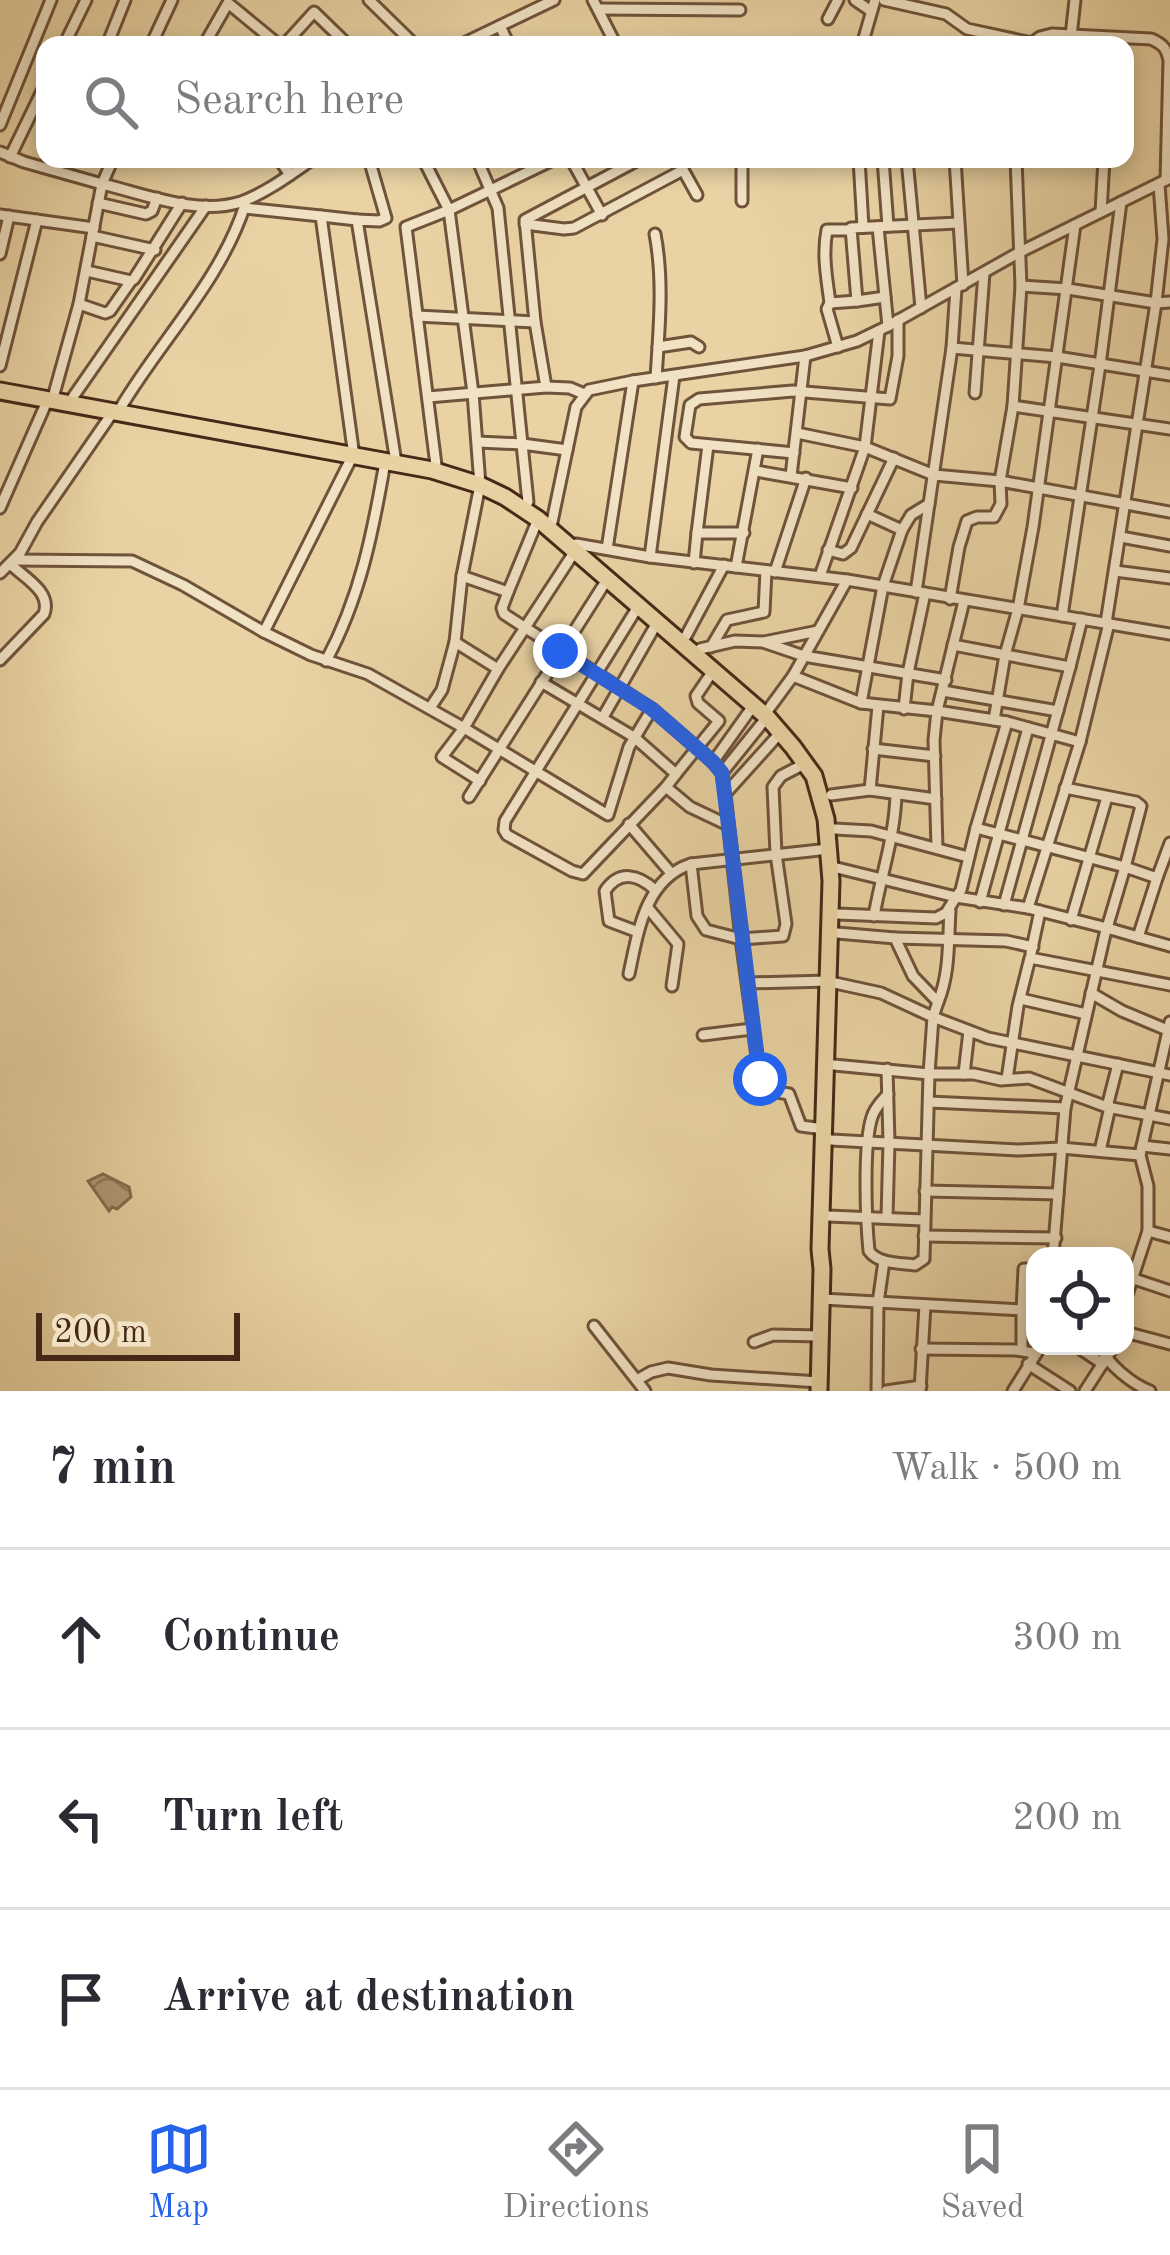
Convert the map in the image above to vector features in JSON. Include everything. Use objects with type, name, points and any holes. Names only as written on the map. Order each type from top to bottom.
[{"type":"highway","points":[[0,387],[436,465],[528,502],[545,521]]},
{"type":"highway","points":[[51,397],[73,397],[117,409]]},
{"type":"highway","points":[[390,459],[480,481],[545,521],[706,648],[806,764],[821,797],[831,913],[833,1065],[820,1249],[819,1387]]},
{"type":"highway","points":[[576,547],[763,711],[813,760],[831,795],[837,933],[826,1261],[822,1269]]},
{"type":"street","points":[[36,36],[51,0]]},
{"type":"street","points":[[68,36],[86,0]]},
{"type":"street","points":[[110,36],[125,0]]},
{"type":"street","points":[[156,36],[172,0]]},
{"type":"street","points":[[301,0],[339,36]]},
{"type":"street","points":[[369,0],[406,36]]},
{"type":"street","points":[[479,36],[554,0]]},
{"type":"street","points":[[828,19],[838,0]]},
{"type":"street","points":[[855,0],[946,14],[968,29],[997,36]]},
{"type":"street","points":[[1044,36],[1071,36],[1075,0]]},
{"type":"street","points":[[209,36],[230,2],[270,36]]},
{"type":"street","points":[[865,36],[876,4]]},
{"type":"street","points":[[611,36],[595,5],[740,10]]},
{"type":"street","points":[[290,36],[314,12]]},
{"type":"street","points":[[500,26],[505,36]]},
{"type":"street","points":[[0,125],[36,37]]},
{"type":"street","points":[[1007,1079],[1048,845],[1080,742],[1108,623],[1165,267],[1169,61],[1160,42],[1134,40]]},
{"type":"street","points":[[36,101],[5,155],[36,165]]},
{"type":"street","points":[[44,168],[182,203],[246,204],[384,220],[406,227],[537,168]]},
{"type":"street","points":[[0,508],[51,397],[80,304],[109,168]]},
{"type":"street","points":[[286,168],[290,175]]},
{"type":"street","points":[[5,568],[217,266],[246,204],[300,168]]},
{"type":"street","points":[[372,168],[384,220]]},
{"type":"street","points":[[427,168],[449,210],[480,481],[455,642],[442,690],[430,708]]},
{"type":"street","points":[[482,168],[498,208],[528,502]]},
{"type":"street","points":[[576,168],[602,215]]},
{"type":"street","points":[[525,222],[623,168]]},
{"type":"street","points":[[742,168],[742,201]]},
{"type":"street","points":[[860,168],[863,227]]},
{"type":"street","points":[[794,453],[691,443],[686,439],[692,403],[802,391],[892,398],[898,356],[884,297],[883,168]]},
{"type":"street","points":[[909,168],[921,308]]},
{"type":"street","points":[[904,709],[959,286],[955,168]]},
{"type":"street","points":[[950,599],[967,521],[998,514],[1001,503],[1021,286],[1016,168]]},
{"type":"street","points":[[1101,212],[1103,168]]},
{"type":"street","points":[[498,208],[525,222],[564,229],[602,215],[683,170],[697,195]]},
{"type":"street","points":[[1165,181],[1020,252],[889,326],[838,347],[806,356],[598,387],[584,394],[545,521],[502,610],[652,709],[722,773],[763,1088],[788,1094],[801,1126],[868,1142],[1018,1150],[1170,1149]]},
{"type":"street","points":[[98,203],[146,214],[157,198]]},
{"type":"street","points":[[1062,616],[1121,202]]},
{"type":"street","points":[[80,304],[110,311],[155,250],[182,203]]},
{"type":"street","points":[[73,397],[206,206]]},
{"type":"street","points":[[0,254],[5,215],[155,250]]},
{"type":"street","points":[[264,632],[352,453],[321,216]]},
{"type":"street","points":[[0,366],[37,220]]},
{"type":"street","points":[[326,661],[356,596],[390,459],[357,220]]},
{"type":"street","points":[[525,222],[546,387]]},
{"type":"street","points":[[838,347],[826,314],[830,303],[824,256],[827,230],[958,223]]},
{"type":"street","points":[[994,720],[1033,526],[1075,225]]},
{"type":"street","points":[[406,227],[436,465]]},
{"type":"street","points":[[850,230],[857,301]]},
{"type":"street","points":[[655,234],[660,303],[656,378]]},
{"type":"street","points":[[87,271],[130,281]]},
{"type":"street","points":[[975,393],[984,273]]},
{"type":"street","points":[[1021,286],[1170,302]]},
{"type":"street","points":[[830,303],[884,297]]},
{"type":"street","points":[[417,316],[535,322]]},
{"type":"street","points":[[820,576],[865,447],[889,326]]},
{"type":"street","points":[[658,347],[691,343],[699,347]]},
{"type":"street","points":[[952,348],[1057,357],[1170,375]]},
{"type":"street","points":[[791,476],[806,356]]},
{"type":"street","points":[[650,557],[674,376]]},
{"type":"street","points":[[607,549],[633,381]]},
{"type":"street","points":[[428,397],[546,387],[584,394]]},
{"type":"street","points":[[1012,406],[1170,429]]},
{"type":"street","points":[[797,434],[865,447],[934,475],[1000,481],[1170,512]]},
{"type":"street","points":[[478,442],[567,449]]},
{"type":"street","points":[[694,563],[708,445]]},
{"type":"street","points":[[736,567],[758,449]]},
{"type":"street","points":[[829,550],[848,552],[894,458]]},
{"type":"street","points":[[756,471],[852,488]]},
{"type":"street","points":[[706,648],[727,620],[764,612],[771,571],[806,478]]},
{"type":"street","points":[[860,703],[883,586],[902,530],[910,515],[929,504]]},
{"type":"street","points":[[867,514],[902,530]]},
{"type":"street","points":[[697,533],[743,532]]},
{"type":"street","points":[[1121,537],[1170,546]]},
{"type":"street","points":[[480,781],[442,757],[576,547],[848,580],[1170,634]]},
{"type":"street","points":[[5,568],[132,561],[264,632],[326,661],[368,674],[430,708],[627,826],[671,873]]},
{"type":"street","points":[[686,636],[724,565]]},
{"type":"street","points":[[0,660],[48,607],[45,596],[5,568]]},
{"type":"street","points":[[1115,571],[1170,578]]},
{"type":"street","points":[[462,576],[508,592]]},
{"type":"street","points":[[470,797],[608,578]]},
{"type":"street","points":[[722,773],[763,711],[794,676],[848,580]]},
{"type":"street","points":[[937,848],[938,711],[964,601]]},
{"type":"street","points":[[640,605],[505,821],[507,835],[580,874],[666,787],[719,721]]},
{"type":"street","points":[[1004,905],[1082,619]]},
{"type":"street","points":[[603,717],[658,621]]},
{"type":"street","points":[[706,648],[818,632]]},
{"type":"street","points":[[455,642],[498,669]]},
{"type":"street","points":[[763,642],[804,656],[908,673],[999,701],[1058,711]]},
{"type":"street","points":[[953,645],[1070,667]]},
{"type":"street","points":[[713,671],[695,696],[732,732]]},
{"type":"street","points":[[794,676],[860,703],[1007,722],[1080,742]]},
{"type":"street","points":[[542,682],[634,737],[676,774]]},
{"type":"street","points":[[870,790],[878,706]]},
{"type":"street","points":[[608,815],[623,761],[652,709]]},
{"type":"street","points":[[713,762],[732,732],[763,711]]},
{"type":"street","points":[[837,914],[936,918],[946,913],[962,890],[1007,722]]},
{"type":"street","points":[[980,902],[1028,728]]},
{"type":"street","points":[[725,794],[781,732]]},
{"type":"street","points":[[873,749],[935,757]]},
{"type":"street","points":[[691,864],[700,923],[706,930],[741,939],[785,933],[773,787],[781,776],[806,764]]},
{"type":"street","points":[[666,787],[690,807],[728,825]]},
{"type":"street","points":[[1054,1247],[1065,1108],[1141,806],[1065,788]]},
{"type":"street","points":[[831,795],[870,790],[936,800]]},
{"type":"street","points":[[874,916],[893,837],[896,794]]},
{"type":"street","points":[[1071,920],[1107,797]]},
{"type":"street","points":[[976,828],[1089,855],[1156,878]]},
{"type":"street","points":[[835,829],[893,837],[968,857]]},
{"type":"street","points":[[1138,937],[1170,843]]},
{"type":"street","points":[[629,974],[638,932],[655,890],[671,873],[691,864],[829,849]]},
{"type":"street","points":[[837,868],[954,902],[1034,909],[1170,946]]},
{"type":"street","points":[[638,932],[609,921],[605,890],[617,879],[639,876],[655,890]]},
{"type":"street","points":[[889,1094],[875,1109],[868,1142],[869,1251],[884,1261],[919,1264],[924,1259],[933,1017],[944,987],[954,902]]},
{"type":"street","points":[[648,908],[676,940],[672,986]]},
{"type":"street","points":[[837,933],[1006,941],[1096,972],[1170,985]]},
{"type":"street","points":[[895,938],[913,976],[938,1002]]},
{"type":"street","points":[[749,983],[832,982],[880,993],[1012,1044],[1164,1074]]},
{"type":"street","points":[[1091,993],[1169,1031]]},
{"type":"street","points":[[1021,999],[1086,1014]]},
{"type":"street","points":[[1134,1267],[1148,1231],[1148,1186],[1141,1151],[1164,1074],[1170,1022]]},
{"type":"street","points":[[704,1035],[752,1029]]},
{"type":"street","points":[[964,1074],[969,1031]]},
{"type":"street","points":[[1100,1151],[1118,1064]]},
{"type":"street","points":[[833,1065],[1029,1078],[1108,1107],[1170,1119]]},
{"type":"street","points":[[887,1069],[887,1218]]},
{"type":"street","points":[[928,1102],[1065,1108]]},
{"type":"street","points":[[925,1191],[1058,1194]]},
{"type":"street","points":[[828,1216],[924,1220]]},
{"type":"street","points":[[1148,1231],[1170,1237]]},
{"type":"street","points":[[924,1236],[1056,1238]]},
{"type":"street","points":[[877,1391],[878,1303],[884,1261]]},
{"type":"street","points":[[1026,1269],[1022,1310],[1026,1329]]},
{"type":"street","points":[[1134,1278],[1170,1291]]},
{"type":"street","points":[[821,1299],[1026,1311]]},
{"type":"street","points":[[886,1391],[921,1389],[925,1305]]},
{"type":"street","points":[[594,1326],[645,1391]]},
{"type":"street","points":[[1134,1334],[1170,1344]]},
{"type":"street","points":[[754,1342],[773,1335],[820,1336]]},
{"type":"street","points":[[921,1349],[1026,1353]]},
{"type":"street","points":[[1013,1391],[1030,1355]]},
{"type":"street","points":[[1033,1355],[1070,1391]]},
{"type":"street","points":[[1092,1355],[1150,1391]]},
{"type":"street","points":[[1102,1355],[1104,1362]]},
{"type":"street","points":[[1085,1391],[1108,1355]]},
{"type":"street","points":[[637,1380],[668,1368],[819,1387]]},
{"type":"street","points":[[763,1378],[763,1391]]},
{"type":"water","points":[[103,1174],[129,1187],[131,1197],[117,1209],[109,1211],[88,1181]]},
{"type":"route","points":[[560,651],[652,709],[722,773],[760,1079]]}]
